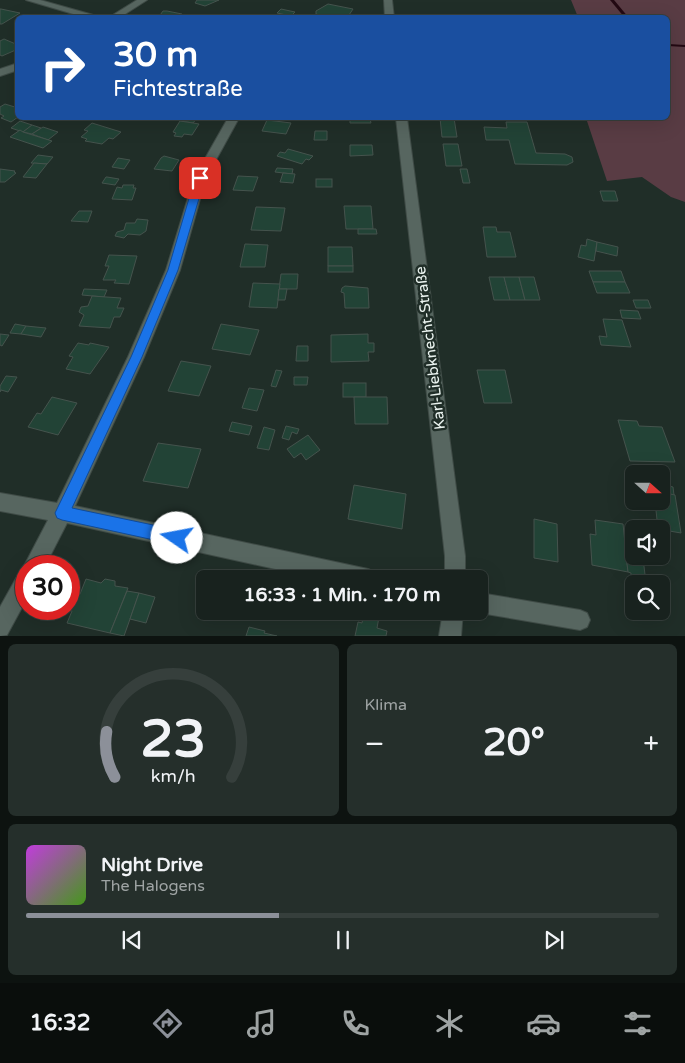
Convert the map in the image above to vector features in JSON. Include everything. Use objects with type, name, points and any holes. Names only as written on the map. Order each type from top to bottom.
[{"type":"street","points":[[30,0],[88,15]]},
{"type":"street","points":[[117,15],[143,0]]},
{"type":"street","points":[[388,0],[390,15]]},
{"type":"street","points":[[0,73],[15,67]]},
{"type":"street","points":[[40,555],[62,513],[136,357],[173,270],[200,178],[232,120]]},
{"type":"street","name":"Karl-Liebknecht-Straße","points":[[401,120],[455,556],[455,570]]},
{"type":"street","points":[[0,502],[62,513],[326,570]]},
{"type":"street","points":[[0,628],[15,600]]},
{"type":"street","points":[[488,604],[580,620]]},
{"type":"street","points":[[450,636],[452,620]]},
{"type":"shaded area","points":[[571,0],[685,0],[685,202],[671,197],[642,177],[607,181],[587,120],[670,120],[670,15],[577,15]]},
{"type":"building","points":[[197,0],[219,0],[205,6],[195,3]]},
{"type":"building","points":[[328,4],[353,9],[349,15],[320,15],[316,14],[316,11]]},
{"type":"building","points":[[0,9],[20,13],[2,24],[0,24]]},
{"type":"building","points":[[281,9],[295,12],[292,15],[277,13]]},
{"type":"building","points":[[163,11],[167,11],[182,14],[160,15]]},
{"type":"building","points":[[4,39],[15,44],[15,50],[2,56],[0,55],[0,41]]},
{"type":"building","points":[[5,104],[15,107],[15,119],[11,122],[1,118],[4,116],[0,114],[0,107]]},
{"type":"building","points":[[181,120],[195,120],[193,123]]},
{"type":"building","points":[[267,120],[291,123],[286,134],[262,131]]},
{"type":"building","points":[[350,120],[370,120],[371,123],[350,123]]},
{"type":"building","points":[[440,120],[454,120],[457,137],[442,137]]},
{"type":"building","points":[[20,121],[32,125],[23,132],[11,128]]},
{"type":"building","points":[[180,121],[199,124],[192,135],[174,136],[176,133],[173,132]]},
{"type":"building","points":[[506,122],[527,122],[536,153],[565,154],[572,157],[573,162],[567,165],[515,164],[509,140],[486,140],[484,127],[507,128]]},
{"type":"building","points":[[92,123],[121,132],[113,139],[109,138],[102,144],[85,141],[87,139],[81,137],[88,131],[84,130]]},
{"type":"building","points":[[32,125],[41,128],[32,134],[23,132]]},
{"type":"building","points":[[43,127],[58,132],[48,140],[32,134]]},
{"type":"building","points":[[20,130],[52,141],[43,148],[10,137]]},
{"type":"building","points":[[315,131],[327,131],[327,140],[314,140]]},
{"type":"building","points":[[443,144],[458,144],[462,166],[446,166]]},
{"type":"building","points":[[350,145],[372,145],[373,155],[350,156]]},
{"type":"building","points":[[288,149],[313,156],[309,160],[306,159],[302,164],[277,156],[280,152],[285,153]]},
{"type":"building","points":[[38,155],[53,157],[47,164],[31,163]]},
{"type":"building","points":[[164,156],[179,160],[172,171],[154,169]]},
{"type":"building","points":[[118,158],[130,160],[124,169],[112,167]]},
{"type":"building","points":[[34,163],[47,164],[36,178],[23,177]]},
{"type":"building","points":[[277,168],[293,169],[292,174],[275,172]]},
{"type":"building","points":[[0,169],[15,171],[16,173],[5,182],[0,182]]},
{"type":"building","points":[[460,169],[467,169],[470,183],[463,183]]},
{"type":"building","points":[[283,173],[295,174],[293,183],[280,182]]},
{"type":"building","points":[[238,176],[258,177],[253,191],[233,190]]},
{"type":"building","points":[[106,177],[119,179],[115,185],[102,183]]},
{"type":"building","points":[[316,179],[332,179],[332,187],[316,187]]},
{"type":"building","points":[[123,185],[134,185],[133,188],[136,188],[132,200],[112,199],[117,187],[122,188]]},
{"type":"building","points":[[600,191],[615,191],[618,201],[603,201]]},
{"type":"building","points":[[344,206],[371,206],[373,229],[346,229]]},
{"type":"building","points":[[256,207],[285,208],[281,231],[251,230]]},
{"type":"building","points":[[79,211],[92,211],[88,222],[71,221]]},
{"type":"building","points":[[137,219],[148,220],[146,231],[140,235],[128,234],[124,238],[115,236],[117,232],[124,230],[126,223],[135,223]]},
{"type":"building","points":[[483,227],[496,227],[497,232],[510,232],[516,257],[487,257]]},
{"type":"building","points":[[358,229],[376,229],[377,234],[358,234]]},
{"type":"building","points":[[587,239],[597,242],[594,261],[578,257],[581,245],[586,246]]},
{"type":"building","points":[[597,242],[618,247],[617,256],[596,251]]},
{"type":"building","points":[[245,244],[268,245],[265,267],[240,267]]},
{"type":"building","points":[[328,247],[352,247],[353,266],[328,266]]},
{"type":"building","points":[[109,255],[137,256],[129,284],[114,283],[116,280],[103,280],[109,266],[105,266]]},
{"type":"building","points":[[328,266],[353,266],[353,272],[328,272]]},
{"type":"building","points":[[589,271],[621,271],[625,282],[593,282]]},
{"type":"building","points":[[281,274],[298,274],[297,289],[279,289]]},
{"type":"building","points":[[489,277],[504,277],[510,300],[494,300]]},
{"type":"building","points":[[504,277],[519,277],[525,300],[510,300]]},
{"type":"building","points":[[519,277],[534,277],[540,300],[525,300]]},
{"type":"building","points":[[593,282],[625,282],[630,293],[597,293]]},
{"type":"building","points":[[253,283],[280,284],[277,308],[249,307]]},
{"type":"building","points":[[345,286],[368,288],[369,308],[345,308],[344,293],[341,292]]},
{"type":"building","points":[[84,289],[107,290],[104,297],[82,295]]},
{"type":"building","points":[[279,289],[287,289],[285,300],[278,300]]},
{"type":"building","points":[[92,296],[121,298],[117,308],[124,308],[120,317],[114,317],[110,328],[79,326],[84,315],[79,312],[81,307],[88,306]]},
{"type":"building","points":[[633,300],[648,300],[651,308],[636,308]]},
{"type":"building","points":[[620,310],[638,311],[641,319],[622,318]]},
{"type":"building","points":[[603,319],[622,320],[631,347],[601,345],[599,336],[607,337]]},
{"type":"building","points":[[15,324],[26,326],[21,334],[10,333]]},
{"type":"building","points":[[221,324],[259,330],[250,355],[212,349]]},
{"type":"building","points":[[26,326],[46,328],[41,337],[21,334]]},
{"type":"building","points":[[0,334],[9,335],[2,346],[0,345]]},
{"type":"building","points":[[368,334],[368,343],[374,343],[374,352],[368,352],[369,361],[331,362],[331,335]]},
{"type":"building","points":[[78,343],[89,345],[90,343],[109,347],[90,374],[66,369],[73,357],[69,356]]},
{"type":"building","points":[[297,346],[308,346],[308,361],[296,361]]},
{"type":"building","points":[[181,361],[211,366],[199,396],[168,391]]},
{"type":"building","points":[[276,370],[282,371],[276,387],[271,386]]},
{"type":"building","points":[[477,370],[505,370],[512,403],[484,403]]},
{"type":"building","points":[[6,376],[17,377],[8,392],[1,390],[0,392],[0,386]]},
{"type":"building","points":[[294,377],[308,377],[307,385],[294,385]]},
{"type":"building","points":[[343,383],[366,383],[366,397],[343,397]]},
{"type":"building","points":[[249,388],[264,390],[257,411],[242,408]]},
{"type":"building","points":[[52,397],[77,403],[58,435],[28,427],[37,413],[41,414]]},
{"type":"building","points":[[354,397],[387,397],[388,424],[355,424]]},
{"type":"building","points":[[618,420],[637,421],[639,426],[662,427],[675,462],[630,461]]},
{"type":"building","points":[[232,422],[252,426],[249,435],[229,431]]},
{"type":"building","points":[[286,426],[299,429],[297,434],[292,432],[289,440],[282,438]]},
{"type":"building","points":[[264,427],[275,430],[269,450],[257,448]]},
{"type":"building","points":[[308,435],[320,450],[306,460],[301,453],[294,458],[287,449]]},
{"type":"building","points":[[158,443],[201,449],[188,488],[143,481]]},
{"type":"building","points":[[354,485],[406,494],[402,529],[348,519]]},
{"type":"building","points":[[670,486],[673,487],[674,495],[670,494]]},
{"type":"building","points":[[670,494],[675,495],[681,533],[670,531],[670,520],[657,520],[656,510],[670,510]]},
{"type":"building","points":[[534,519],[557,524],[558,562],[534,558]]},
{"type":"building","points":[[595,520],[623,524],[625,565],[627,565],[628,572],[592,565],[590,534],[596,535]]},
{"type":"building","points":[[627,565],[644,565],[645,575],[631,575],[628,572]]},
{"type":"building","points":[[86,579],[101,583],[105,579],[115,581],[115,586],[128,588],[110,633],[67,623],[68,620],[80,620],[80,594]]},
{"type":"building","points":[[127,591],[139,593],[124,636],[110,633]]},
{"type":"building","points":[[139,593],[155,597],[146,623],[130,619]]},
{"type":"building","points":[[363,620],[378,620],[377,628],[387,631],[386,636],[355,636],[358,622],[362,623]]},
{"type":"building","points":[[249,627],[265,631],[264,633],[277,636],[246,636]]},
{"type":"waterway","points":[[612,0],[624,15]]},
{"type":"waterway","points":[[670,45],[685,46]]},
{"type":"route","points":[[177,538],[62,513],[136,357],[173,270],[200,178]]}]
